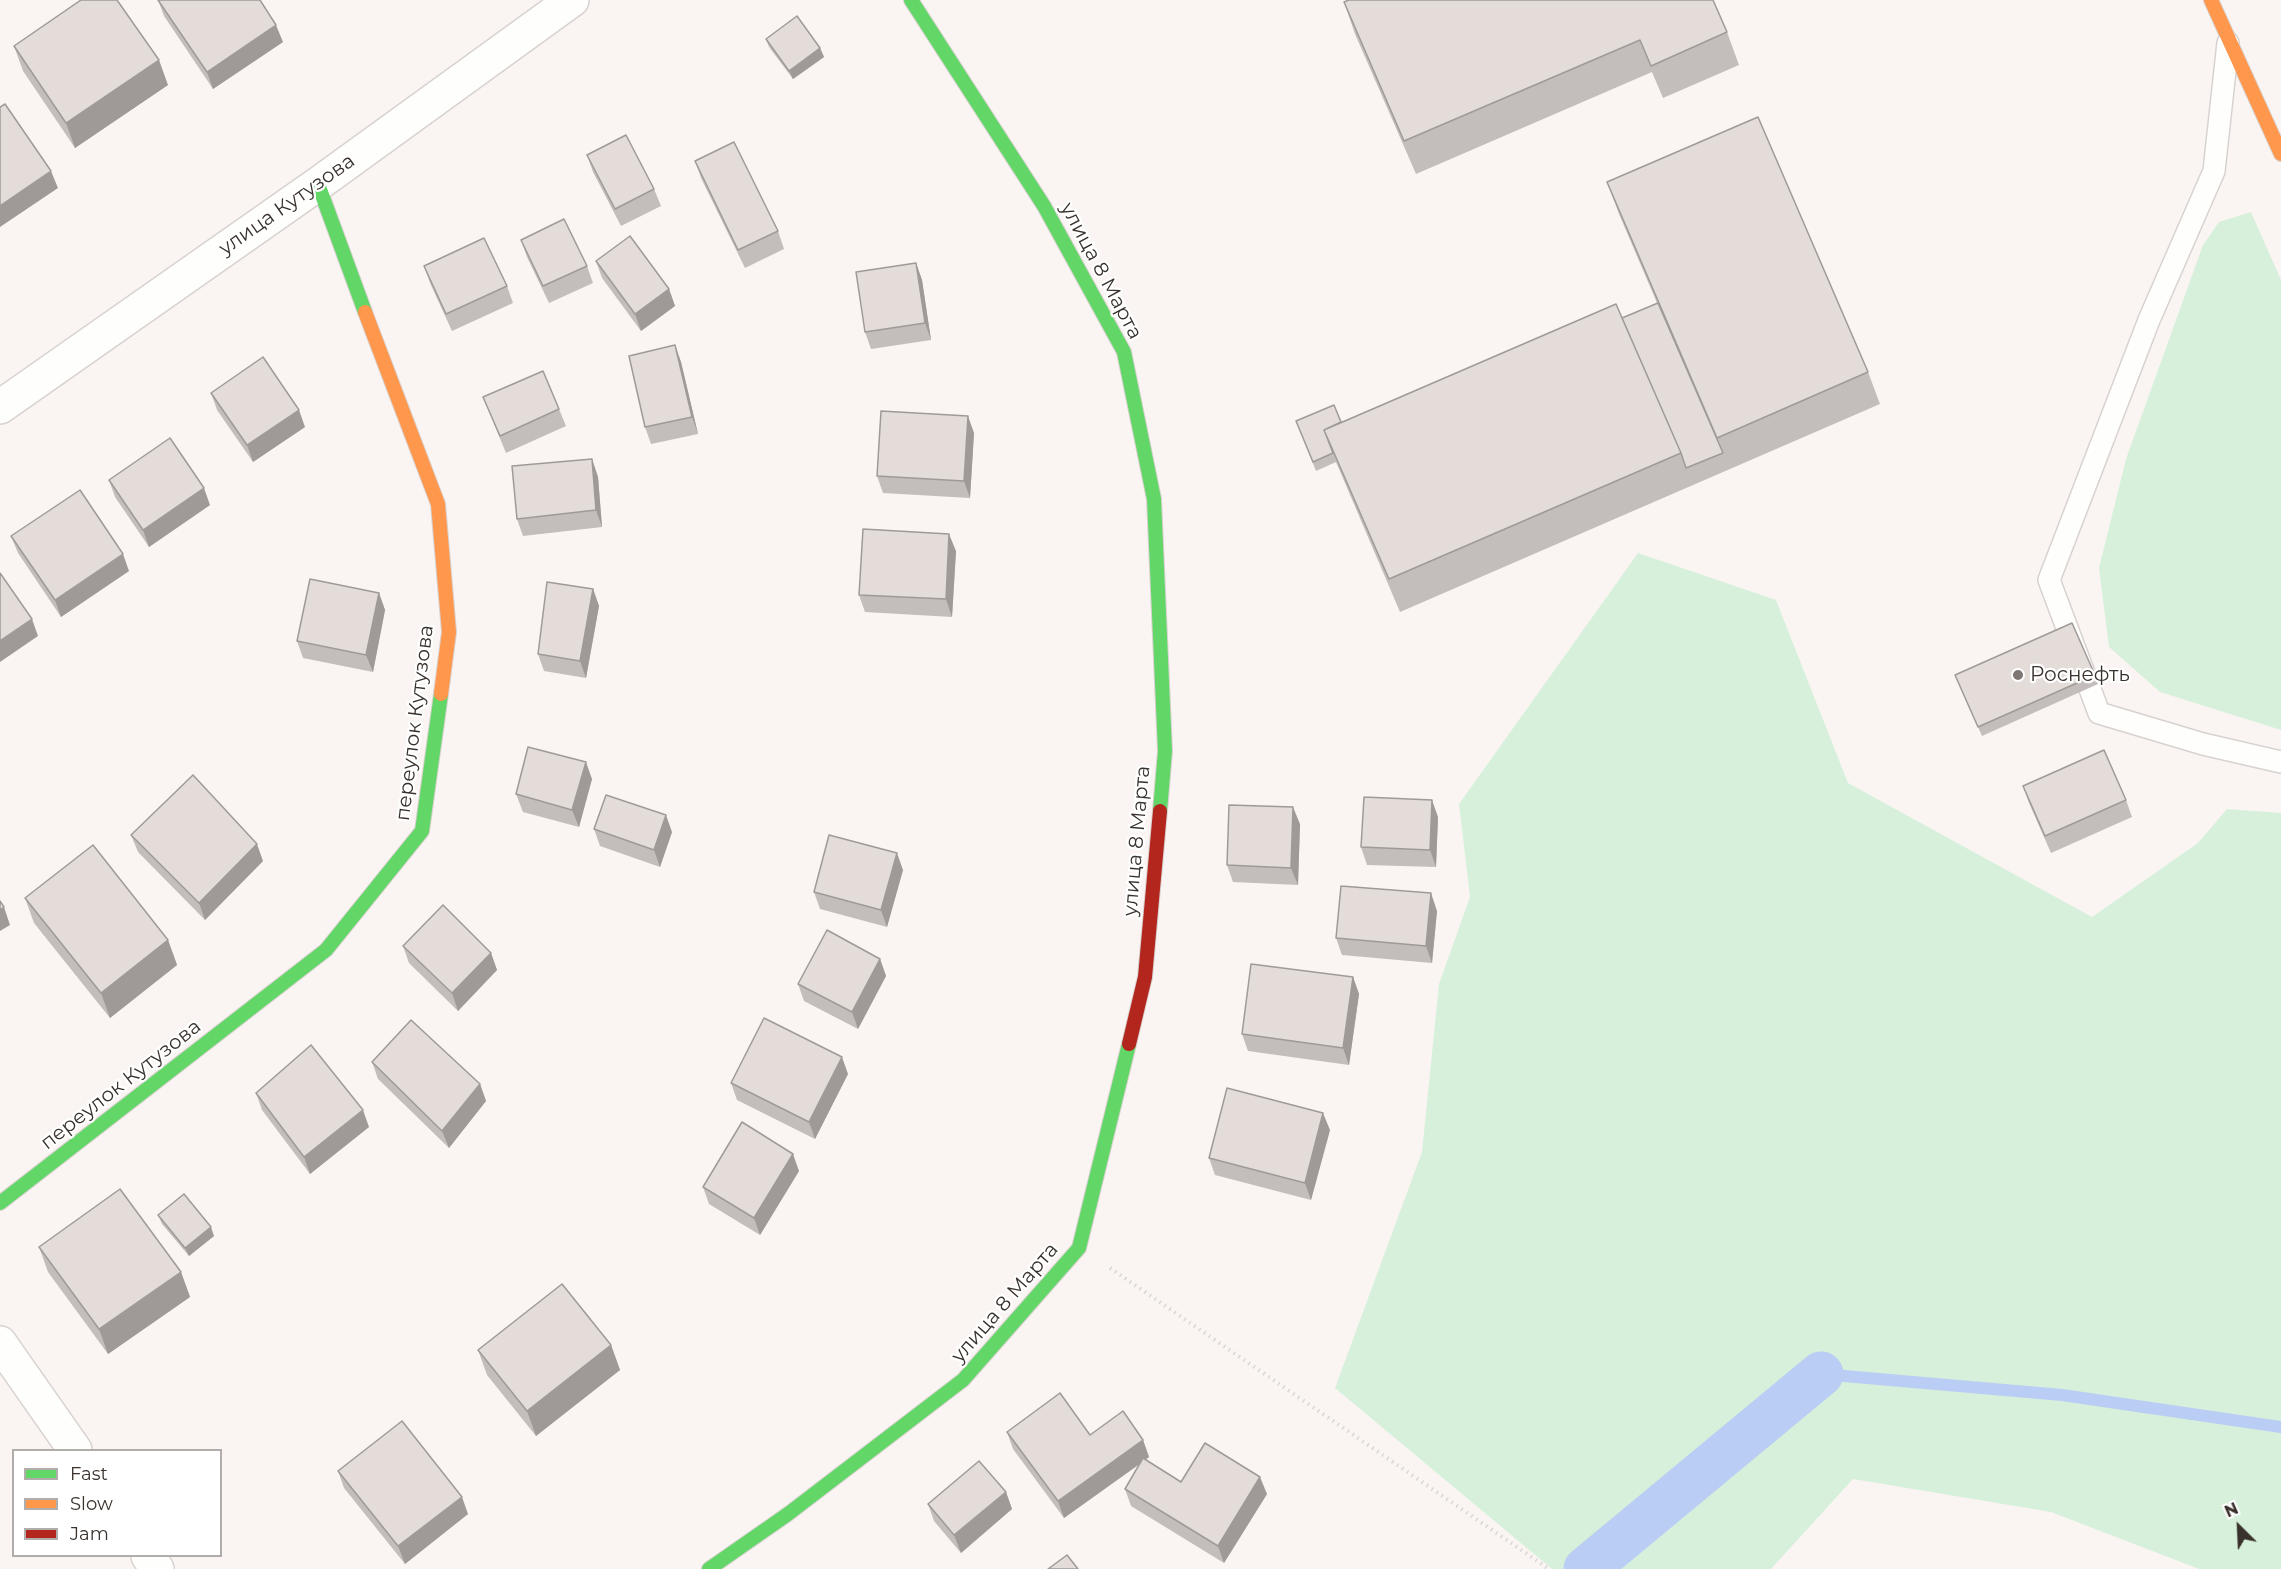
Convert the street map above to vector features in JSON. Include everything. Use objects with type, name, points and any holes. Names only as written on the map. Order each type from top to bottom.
[{"type":"street","name":"улица Кутузова","points":[[0,407],[318,184],[572,0]]},
{"type":"street","name":"улица 8 Марта","points":[[709,1569],[788,1514],[963,1380],[1080,1248],[1145,977],[1165,751],[1154,499],[1124,352],[1044,206],[911,0]]},
{"type":"street","points":[[2211,0],[2281,154]]},
{"type":"street","name":"переулок Кутузова","points":[[0,1203],[326,950],[422,831],[449,632],[438,504],[390,382],[318,184]]},
{"type":"street","points":[[0,1343],[74,1449]]},
{"type":"lane","points":[[2229,40],[2214,171],[2149,320],[2049,580],[2099,713],[2203,744],[2281,762]]},
{"type":"path","points":[[1080,1248],[1549,1569]]},
{"type":"green space","points":[[2251,212],[2281,280],[2281,730],[2160,692],[2109,647],[2099,568],[2126,459],[2203,245],[2219,222]]},
{"type":"green space","points":[[1638,553],[1776,600],[1848,783],[2092,917],[2198,843],[2227,809],[2281,813],[2281,1569],[2199,1569],[2051,1512],[1853,1479],[1771,1569],[1552,1569],[1335,1388],[1422,1152],[1439,984],[1470,897],[1459,804]]},
{"type":"building","points":[[81,0],[117,0],[159,60],[66,123],[14,46]]},
{"type":"building","points":[[158,0],[260,0],[276,25],[207,72]]},
{"type":"building","points":[[1349,0],[1713,0],[1727,32],[1651,66],[1640,40],[1404,141],[1344,2]]},
{"type":"building","points":[[797,16],[820,48],[789,71],[766,39]]},
{"type":"building","points":[[5,104],[51,171],[0,206],[0,107]]},
{"type":"building","points":[[1758,117],[1868,372],[1717,438],[1607,182]]},
{"type":"building","points":[[626,135],[654,189],[615,209],[587,155]]},
{"type":"building","points":[[734,142],[778,231],[738,250],[695,161]]},
{"type":"building","points":[[564,219],[587,266],[543,286],[521,240]]},
{"type":"building","points":[[630,236],[669,289],[635,314],[596,261]]},
{"type":"building","points":[[484,238],[507,286],[446,314],[424,266]]},
{"type":"building","points":[[916,263],[925,323],[865,332],[856,272]]},
{"type":"building","points":[[1658,303],[1723,453],[1686,468],[1622,318]]},
{"type":"building","points":[[1616,304],[1681,453],[1389,579],[1324,430]]},
{"type":"building","points":[[675,345],[692,417],[645,427],[629,356]]},
{"type":"building","points":[[263,357],[299,410],[247,445],[211,393]]},
{"type":"building","points":[[543,371],[559,409],[500,436],[483,397]]},
{"type":"building","points":[[1334,405],[1341,422],[1324,430],[1333,453],[1313,462],[1296,421]]},
{"type":"building","points":[[881,411],[968,416],[964,481],[877,476]]},
{"type":"building","points":[[170,438],[204,488],[143,530],[109,480]]},
{"type":"building","points":[[592,459],[596,510],[517,519],[512,466]]},
{"type":"building","points":[[80,490],[123,554],[55,600],[11,536]]},
{"type":"building","points":[[863,529],[949,534],[946,599],[859,595]]},
{"type":"building","points":[[0,573],[32,619],[0,641]]},
{"type":"building","points":[[310,579],[379,593],[366,655],[297,641]]},
{"type":"building","points":[[547,582],[593,589],[580,661],[538,654]]},
{"type":"building","points":[[2072,623],[2095,675],[1978,727],[1955,675]]},
{"type":"building","points":[[528,747],[586,762],[572,810],[516,794]]},
{"type":"building","points":[[2104,750],[2126,800],[2045,836],[2023,786]]},
{"type":"building","points":[[193,775],[257,844],[199,903],[131,835]]},
{"type":"building","points":[[606,795],[666,815],[654,850],[594,829]]},
{"type":"building","points":[[1364,797],[1432,800],[1430,850],[1361,847]]},
{"type":"building","points":[[1229,805],[1293,807],[1291,868],[1227,865]]},
{"type":"building","points":[[829,835],[897,853],[881,910],[814,892]]},
{"type":"building","points":[[93,845],[168,940],[101,993],[25,898]]},
{"type":"building","points":[[1341,886],[1431,893],[1426,946],[1336,938]]},
{"type":"building","points":[[443,905],[491,953],[452,993],[403,946]]},
{"type":"building","points":[[827,930],[880,959],[852,1012],[798,984]]},
{"type":"building","points":[[1251,964],[1353,977],[1343,1048],[1242,1034]]},
{"type":"building","points":[[764,1018],[842,1057],[809,1122],[731,1083]]},
{"type":"building","points":[[411,1020],[480,1084],[442,1131],[372,1062]]},
{"type":"building","points":[[311,1045],[363,1110],[304,1157],[256,1093]]},
{"type":"building","points":[[1227,1088],[1323,1113],[1305,1183],[1209,1158]]},
{"type":"building","points":[[742,1122],[793,1154],[754,1218],[703,1187]]},
{"type":"building","points":[[120,1189],[181,1272],[99,1329],[39,1247]]},
{"type":"building","points":[[184,1194],[211,1227],[185,1248],[158,1215]]},
{"type":"building","points":[[562,1284],[611,1345],[527,1411],[478,1350]]},
{"type":"building","points":[[1060,1393],[1090,1435],[1123,1411],[1143,1440],[1058,1501],[1007,1432]]},
{"type":"building","points":[[402,1421],[462,1497],[398,1546],[338,1471]]},
{"type":"building","points":[[1205,1443],[1260,1477],[1218,1546],[1125,1489],[1143,1458],[1181,1482]]},
{"type":"building","points":[[979,1461],[1006,1492],[954,1535],[928,1504]]},
{"type":"building","points":[[1067,1555],[1078,1569],[1048,1569]]},
{"type":"waterway","points":[[1821,1374],[2062,1395],[2281,1427]]},
{"type":"waterway","points":[[1586,1569],[1821,1374]]},
{"type":"traffic: fast","points":[[911,0],[1044,206],[1124,352],[1154,499],[1165,751],[1160,811]]},
{"type":"traffic: fast","points":[[318,184],[365,312]]},
{"type":"traffic: fast","points":[[0,1203],[326,950],[422,831],[441,694]]},
{"type":"traffic: fast","points":[[709,1569],[788,1514],[963,1380],[1079,1248],[1129,1044]]},
{"type":"traffic: slow","points":[[2211,0],[2281,154]]},
{"type":"traffic: slow","points":[[365,312],[438,504],[449,632],[441,694]]},
{"type":"traffic: jam","points":[[1129,1044],[1145,977],[1160,811]]},
{"type":"place","name":"Роснефть","points":[[2018,675]]}]
